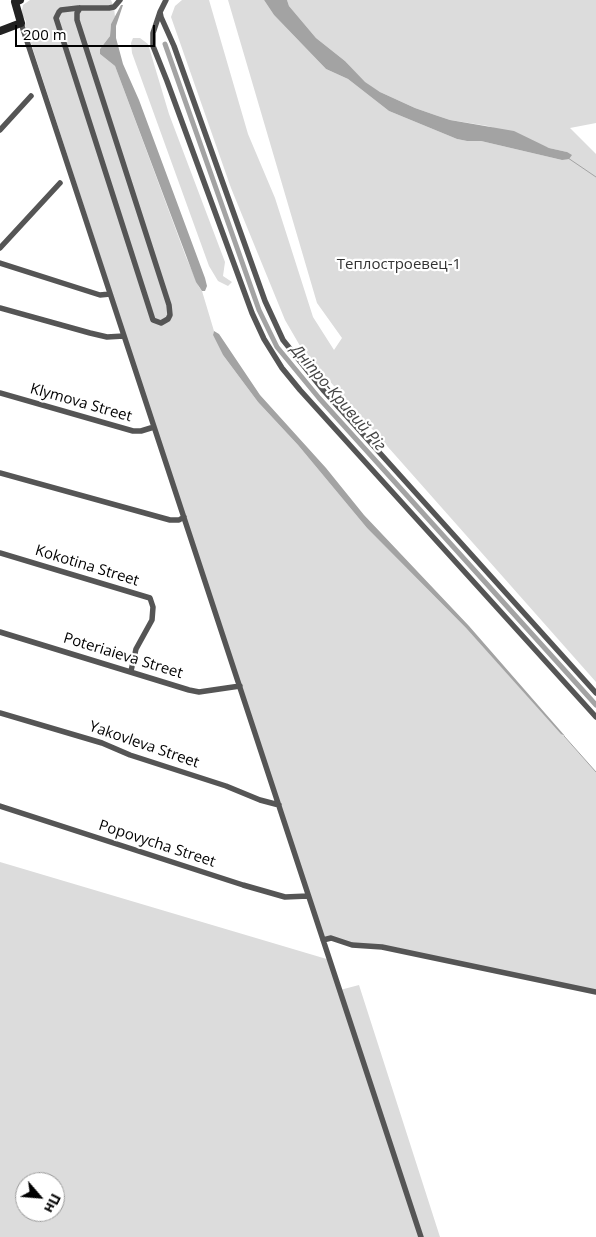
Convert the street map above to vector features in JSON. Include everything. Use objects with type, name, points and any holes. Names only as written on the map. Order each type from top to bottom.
[{"type":"street","points":[[80,8],[77,13],[77,20],[169,305],[170,315],[168,319],[161,323],[153,320],[56,18],[62,10],[80,8],[109,8],[114,7],[120,0]]},
{"type":"street","points":[[166,0],[153,33],[153,46],[252,313],[264,339],[282,368],[300,390],[596,717]]},
{"type":"street","points":[[17,1],[21,23],[421,1237]]},
{"type":"street","points":[[160,12],[174,46],[265,301],[283,340],[324,391],[596,693]]},
{"type":"street","points":[[0,31],[21,23]]},
{"type":"street","points":[[0,130],[31,96]]},
{"type":"street","points":[[0,248],[60,183]]},
{"type":"street","points":[[0,263],[100,295],[110,294]]},
{"type":"street","points":[[0,308],[107,337],[124,336]]},
{"type":"street","name":"Klymova Street","points":[[0,393],[133,431],[141,432],[154,427]]},
{"type":"street","points":[[0,473],[170,520],[179,520],[184,517]]},
{"type":"street","name":"Kokotina Street","points":[[0,553],[150,598],[154,608],[152,620],[136,648],[131,671]]},
{"type":"street","name":"Poteriaieva Street","points":[[0,632],[199,692],[240,686]]},
{"type":"street","name":"Yakovleva Street","points":[[0,713],[102,743],[130,755],[279,805]]},
{"type":"street","name":"Popovycha Street","points":[[0,806],[243,885],[285,897],[308,896]]},
{"type":"street","points":[[323,940],[331,938],[352,945],[382,947],[596,992]]},
{"type":"green space","points":[[30,0],[111,0],[115,17],[111,24],[110,36],[100,49],[100,54],[115,66],[186,257],[202,291],[214,331],[213,335],[223,355],[258,402],[298,445],[367,528],[466,628],[596,772],[596,992],[382,947],[352,945],[338,940],[323,940],[25,25],[26,21],[22,15],[23,5]]},
{"type":"green space","name":"Теплостроевец-1","points":[[182,0],[209,0],[248,134],[275,198],[313,317],[334,350],[342,338],[317,303],[228,0],[264,0],[274,15],[326,69],[348,79],[389,111],[457,139],[481,141],[562,160],[567,152],[549,148],[488,126],[450,120],[415,108],[380,92],[365,83],[345,61],[316,38],[289,6],[287,0],[596,0],[596,123],[570,128],[596,154],[596,682],[303,351],[285,320],[231,188],[171,17],[175,6]]},
{"type":"green space","points":[[133,38],[140,38],[148,44],[169,114],[225,262],[223,276],[232,282],[228,286],[218,281],[209,266],[132,53],[131,43]]},
{"type":"green space","points":[[0,862],[330,960],[340,990],[359,985],[440,1237],[0,1237]]},
{"type":"shaded area","points":[[264,0],[287,0],[289,6],[316,38],[345,61],[365,82],[380,92],[415,108],[450,120],[514,131],[549,148],[572,155],[569,159],[562,160],[481,141],[457,139],[389,111],[348,79],[326,69],[274,15]]},
{"type":"shaded area","points":[[121,5],[123,5],[116,26],[116,38],[123,64],[139,100],[205,278],[207,286],[205,291],[202,291],[196,282],[115,66],[100,54],[100,49],[110,36],[111,24]]},
{"type":"shaded area","points":[[214,331],[219,334],[260,395],[326,468],[364,515],[469,626],[565,736],[561,734],[466,628],[367,528],[298,445],[258,402],[223,355],[213,335]]},
{"type":"waterway","name":"Дніпро-Кривий Ріг","points":[[165,44],[259,310],[277,347],[319,398],[596,705]]},
{"type":"waterway","points":[[568,158],[596,177]]},
{"type":"waterway","points":[[564,736],[596,772]]}]
